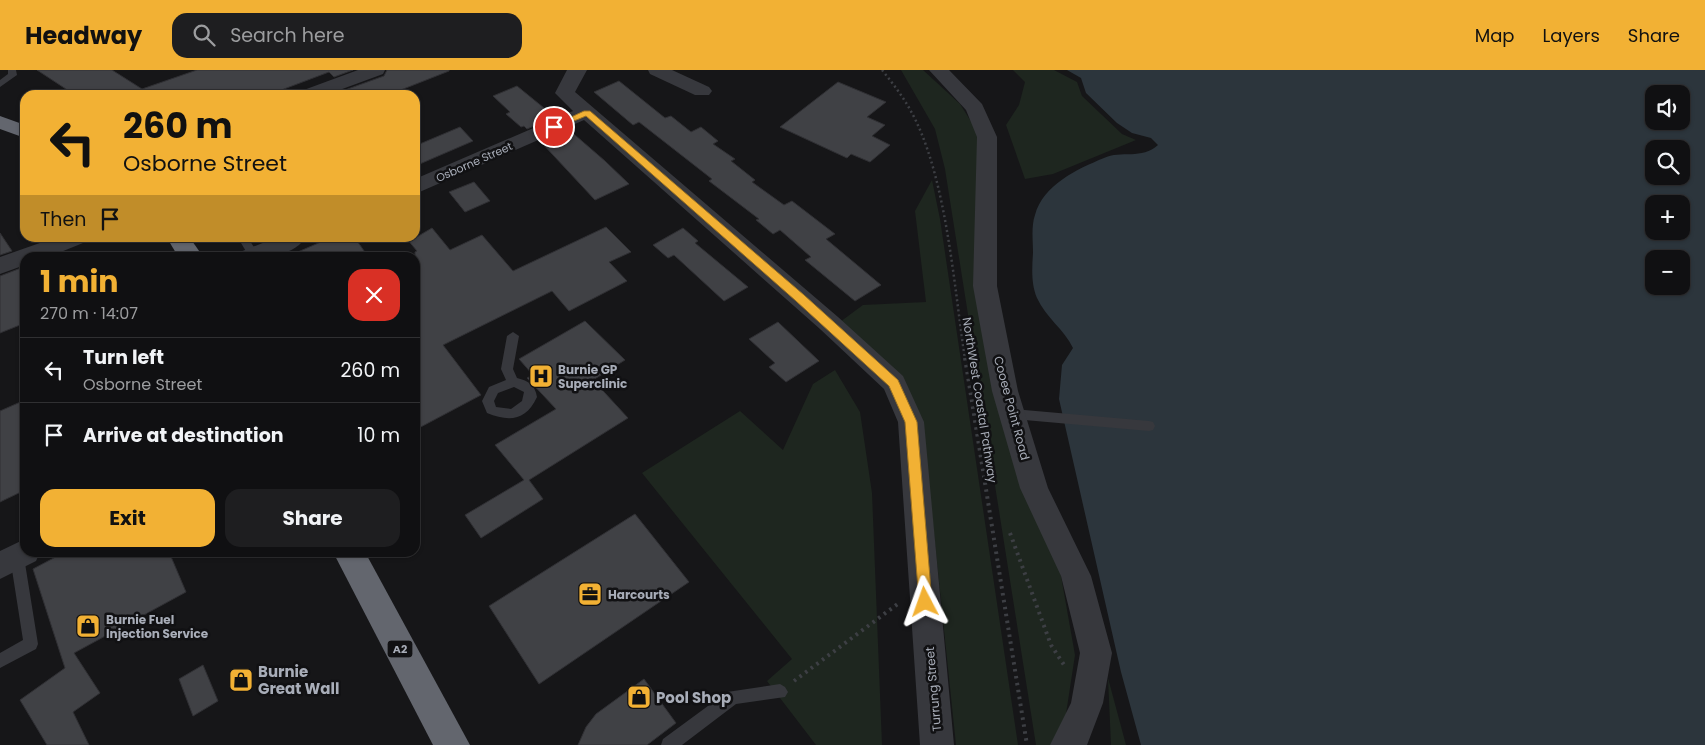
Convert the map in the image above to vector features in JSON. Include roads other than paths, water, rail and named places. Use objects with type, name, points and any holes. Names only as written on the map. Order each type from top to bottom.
[{"type":"highway","points":[[0,122],[20,130]]},
{"type":"highway","name":"A2","points":[[351,557],[452,745]]},
{"type":"street","points":[[322,90],[376,70]]},
{"type":"street","name":"Turrung Street","points":[[578,70],[573,75],[565,93],[821,317],[894,384],[911,422],[937,745]]},
{"type":"street","points":[[657,70],[702,91]]},
{"type":"street","name":"Cooee Point Road","points":[[938,70],[975,108],[987,137],[985,286],[1005,391],[1034,488],[1076,576],[1096,653],[1087,703],[1074,735],[1067,745]]},
{"type":"street","name":"Osborne Street","points":[[420,185],[587,112]]},
{"type":"street","points":[[39,252],[65,242]]},
{"type":"street","points":[[248,250],[279,242]]},
{"type":"street","points":[[0,266],[20,259]]},
{"type":"lane","points":[[0,84],[13,75],[12,70]]},
{"type":"lane","points":[[512,382],[507,369],[513,336]]},
{"type":"lane","points":[[1012,414],[1149,426]]},
{"type":"lane","points":[[0,661],[31,644],[14,559]]},
{"type":"lane","points":[[668,745],[733,696],[780,692]]},
{"type":"place","name":"Burnie GP Superclinic","points":[[541,376]]},
{"type":"place","name":"Harcourts","points":[[590,594]]},
{"type":"place","name":"Burnie Fuel Injection Service","points":[[88,626]]},
{"type":"place","name":"Burnie Great Wall","points":[[241,680]]},
{"type":"place","name":"Pool Shop","points":[[639,697]]}]
